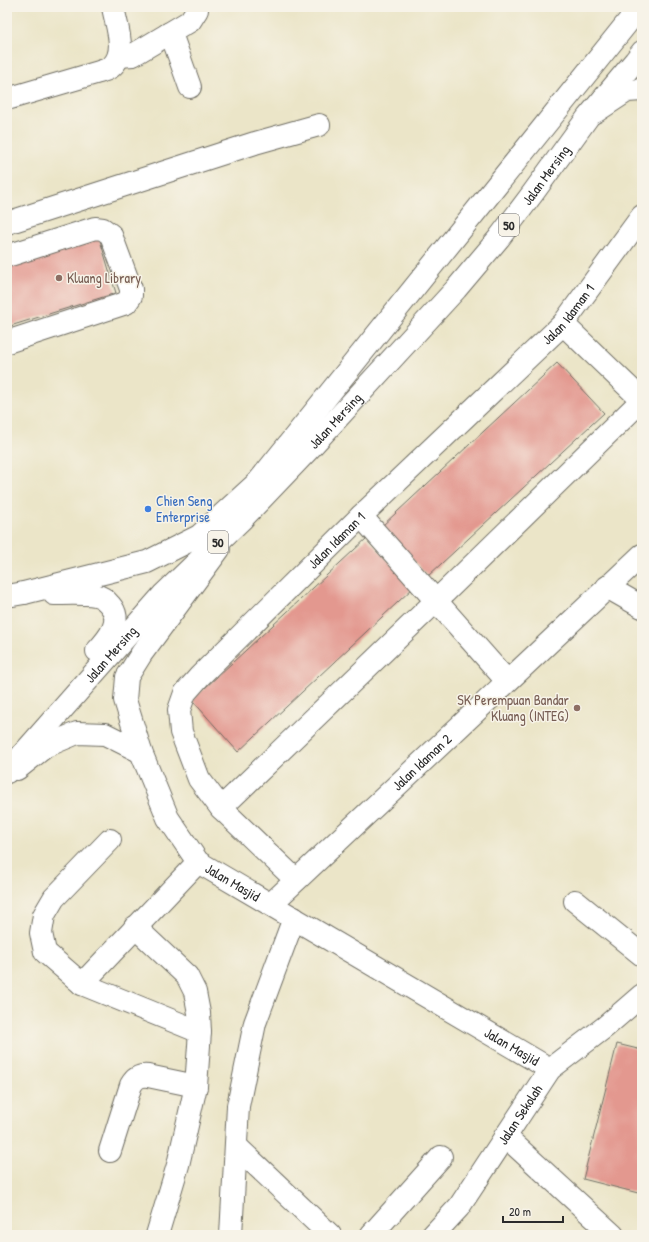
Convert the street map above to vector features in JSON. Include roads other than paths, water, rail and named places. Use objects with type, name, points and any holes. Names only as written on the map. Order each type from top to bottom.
[{"type":"main road","points":[[7,99],[99,72],[111,67],[119,56],[120,43],[113,7]]},
{"type":"main road","points":[[119,56],[133,55],[190,21],[197,7]]},
{"type":"main road","points":[[16,595],[147,562],[199,536],[259,481],[640,7]]},
{"type":"main road","points":[[168,34],[174,42],[190,87]]},
{"type":"main road","name":"Jalan Mersing","points":[[10,770],[163,595],[243,518],[311,447],[456,289],[508,226],[588,117],[640,60]]},
{"type":"main road","points":[[588,117],[627,91],[642,90]]},
{"type":"main road","points":[[7,223],[248,146],[319,125]]},
{"type":"main road","name":"Jalan Idaman 1","points":[[296,880],[221,808],[199,779],[181,732],[179,710],[186,693],[200,676],[361,516],[563,324],[642,216]]},
{"type":"main road","points":[[7,256],[95,228],[103,229],[111,234],[132,288],[131,296],[126,303],[7,342]]},
{"type":"main road","points":[[221,808],[642,400],[563,324]]},
{"type":"main road","points":[[361,516],[507,681]]},
{"type":"main road","name":"Jalan Masjid","points":[[243,518],[142,653],[127,676],[125,700],[141,752],[168,818],[198,862],[550,1069]]},
{"type":"main road","name":"Jalan Idaman 2","points":[[271,904],[642,555]]},
{"type":"main road","points":[[607,587],[642,607]]},
{"type":"main road","points":[[10,770],[28,733],[107,640],[114,629],[116,617],[107,600],[95,595],[16,595]]},
{"type":"main road","points":[[10,770],[46,746],[77,733],[105,734],[141,752]]},
{"type":"main road","points":[[110,840],[54,898],[44,915],[41,933],[45,952],[82,984],[200,1032]]},
{"type":"main road","points":[[82,984],[198,862]]},
{"type":"main road","points":[[575,901],[642,955]]},
{"type":"main road","points":[[231,1235],[238,1106],[255,1023],[294,918]]},
{"type":"main road","points":[[135,927],[187,976],[195,992],[199,1013],[200,1032],[196,1086],[178,1165],[157,1235]]},
{"type":"main road","name":"Jalan Sekolah","points":[[433,1235],[459,1207],[550,1069],[605,1027],[642,995]]},
{"type":"main road","points":[[110,1152],[131,1086],[138,1077],[143,1075],[196,1086]]},
{"type":"main road","points":[[505,1136],[612,1235]]},
{"type":"main road","points":[[236,1146],[330,1235]]},
{"type":"main road","points":[[371,1235],[441,1157]]},
{"type":"place","name":"Kluang Library","points":[[59,278]]},
{"type":"place","name":"Chien Seng Enterprise","points":[[148,509]]},
{"type":"place","name":"SK Perempuan Bandar Kluang (INTEG)","points":[[577,708]]}]
